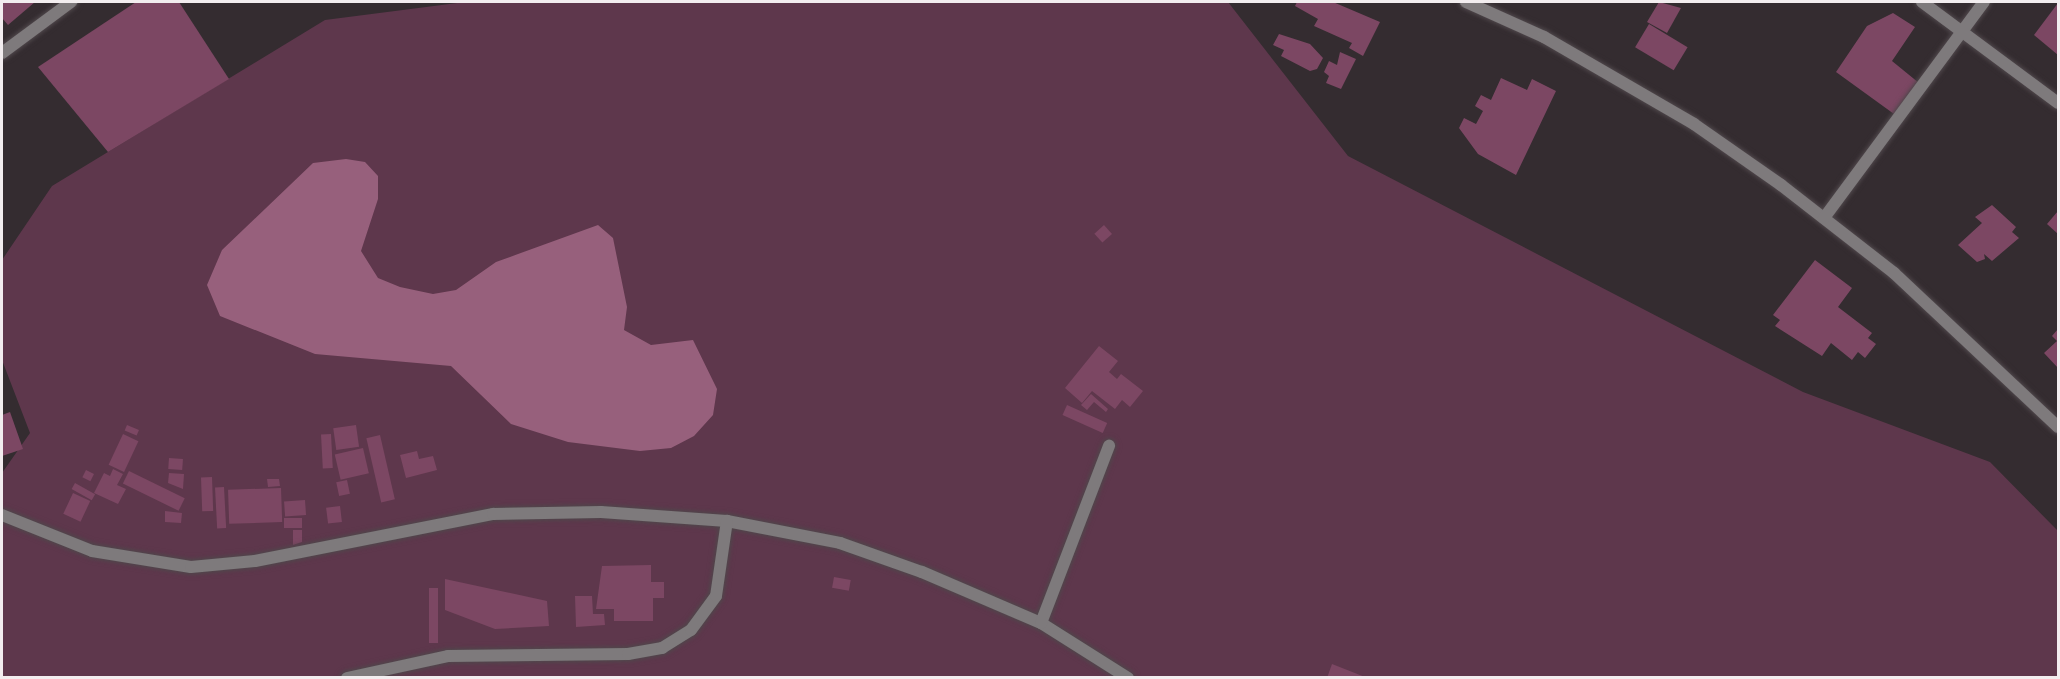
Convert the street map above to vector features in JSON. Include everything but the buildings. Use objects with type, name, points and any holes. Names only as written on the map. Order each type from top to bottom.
[{"type":"street","points":[[2,53],[71,2]]},
{"type":"street","points":[[1466,2],[1544,37],[1694,124],[1824,218],[1992,360],[2058,427]]},
{"type":"street","points":[[1922,2],[2058,103]]},
{"type":"street","points":[[1824,218],[1984,2]]},
{"type":"street","points":[[1041,623],[1109,446]]},
{"type":"street","points":[[2,515],[92,551],[191,567],[255,561],[484,515],[601,512],[727,521],[880,556],[1041,623],[1128,678]]},
{"type":"street","points":[[347,678],[448,656],[628,654],[662,648],[691,630],[716,596],[727,521]]},
{"type":"shaded area","points":[[465,2],[1228,2],[1348,156],[1803,392],[1990,462],[2058,531],[2058,677],[2,677],[2,473],[30,433],[2,360],[2,260],[52,186],[325,20]]},
{"type":"shaded area","points":[[346,159],[365,162],[378,176],[378,199],[361,251],[378,278],[400,287],[433,294],[456,290],[496,262],[598,225],[613,238],[627,307],[624,330],[651,345],[693,340],[717,389],[713,415],[694,436],[671,448],[640,451],[568,442],[511,424],[451,366],[315,354],[220,316],[207,285],[222,250],[313,163]]}]
